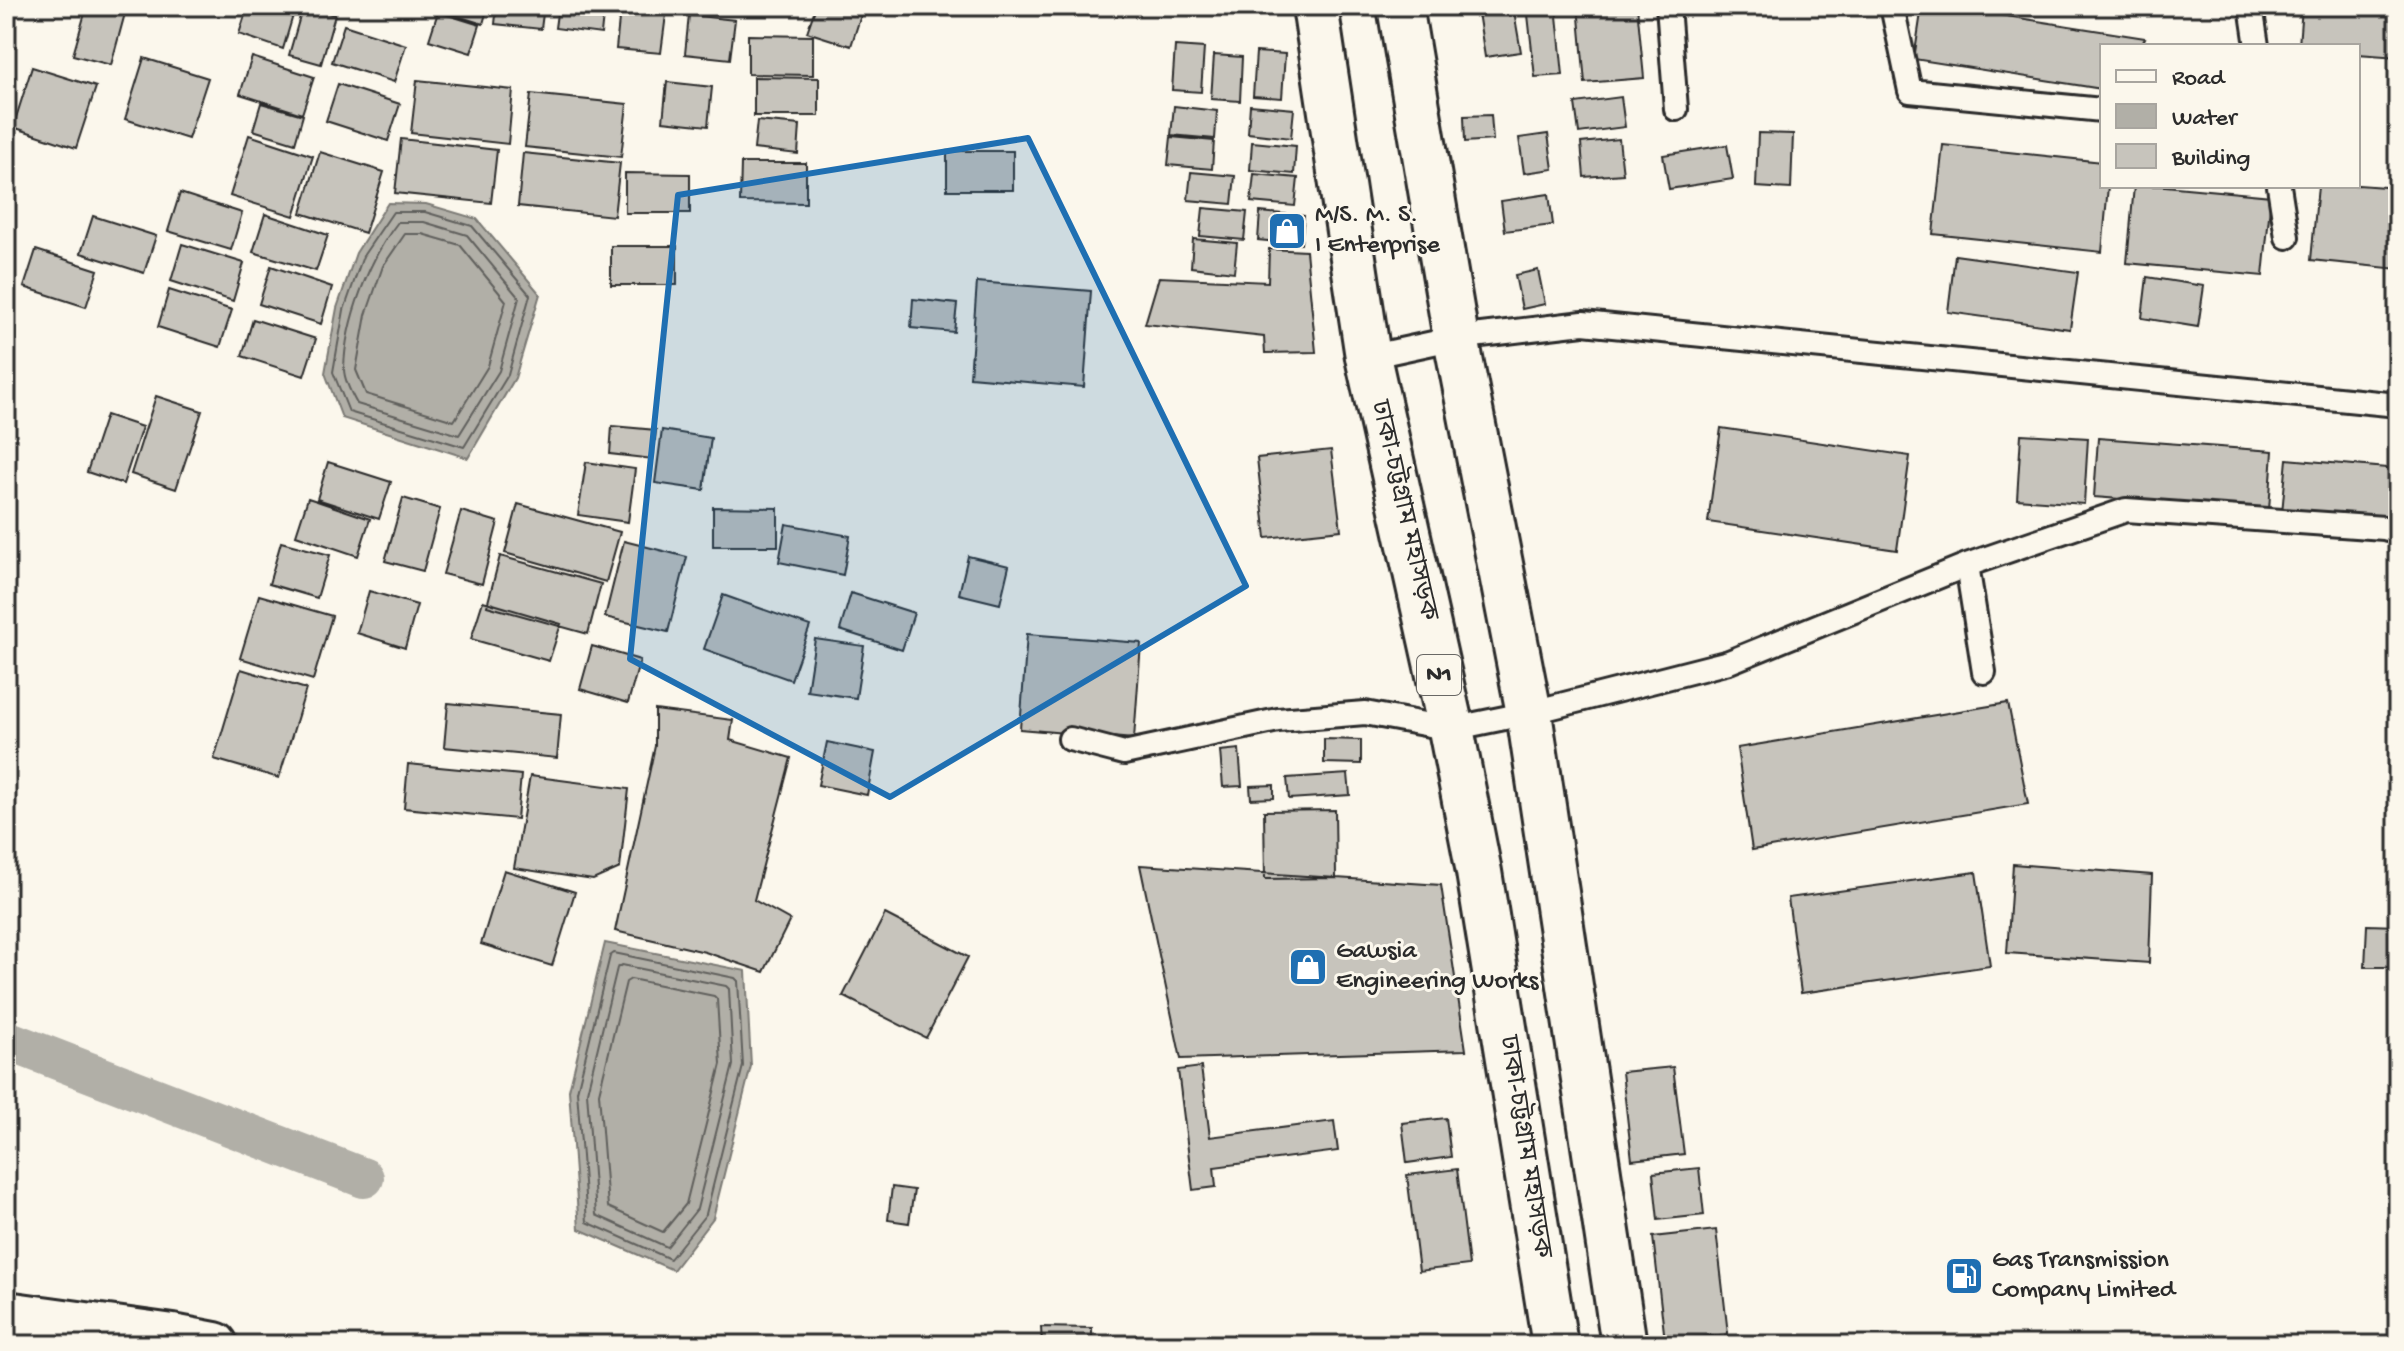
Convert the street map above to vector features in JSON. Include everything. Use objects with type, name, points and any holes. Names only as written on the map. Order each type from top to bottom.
[{"type":"main road","name":"ঢাকা-চট্টগ্রাম মহাসড়ক","points":[[1315,6],[1368,357],[1451,729],[1479,872],[1555,1345]]},
{"type":"main road","points":[[1400,6],[1456,338],[1529,713],[1624,1345]]},
{"type":"main road","points":[[6,1314],[215,1345]]},
{"type":"lane","points":[[1668,6],[1676,109]]},
{"type":"lane","points":[[1892,6],[1910,91],[2100,110]]},
{"type":"lane","points":[[2251,6],[2257,44]]},
{"type":"lane","points":[[2279,188],[2287,237]]},
{"type":"lane","points":[[1368,357],[1456,338],[1583,323],[2398,405]]},
{"type":"lane","points":[[1070,739],[1124,753],[1278,720],[1365,713],[1451,729],[1529,713],[1729,662],[1967,565],[2126,510],[2384,528],[2398,532]]},
{"type":"lane","points":[[1967,565],[1984,672]]},
{"type":"highlighted area","points":[[1028,138],[1246,586],[890,797],[630,659],[678,195]]},
{"type":"water","points":[[388,203],[426,204],[477,219],[540,294],[515,378],[468,458],[342,418],[325,373],[337,308],[356,253]]},
{"type":"water","points":[[605,943],[746,971],[751,1066],[713,1218],[673,1270],[579,1229],[569,1090]]},
{"type":"building","points":[[87,6],[127,6],[111,65],[73,55]]},
{"type":"building","points":[[248,6],[276,6],[294,12],[283,49],[239,34]]},
{"type":"building","points":[[303,6],[335,15],[321,64],[289,55]]},
{"type":"building","points":[[426,6],[488,6],[483,24]]},
{"type":"building","points":[[497,6],[544,6],[541,29],[495,24]]},
{"type":"building","points":[[558,6],[604,6],[601,34],[555,28]]},
{"type":"building","points":[[816,6],[854,6],[863,9],[851,46],[807,32]]},
{"type":"building","points":[[1477,6],[1513,6],[1521,52],[1485,57]]},
{"type":"building","points":[[1527,6],[1556,6],[1563,75],[1535,77]]},
{"type":"building","points":[[1578,6],[1637,6],[1644,78],[1585,83]]},
{"type":"building","points":[[1922,6],[1943,6],[2145,38],[2142,44],[2100,44],[2100,89],[1914,59]]},
{"type":"building","points":[[2302,6],[2398,6],[2398,57],[2360,54],[2360,44],[2299,44]]},
{"type":"building","points":[[620,10],[666,15],[661,53],[616,49]]},
{"type":"building","points":[[438,12],[480,25],[471,53],[429,40]]},
{"type":"building","points":[[689,15],[735,20],[730,59],[685,54]]},
{"type":"building","points":[[344,25],[406,45],[394,82],[332,62]]},
{"type":"building","points":[[748,35],[813,36],[813,75],[748,74]]},
{"type":"building","points":[[1175,46],[1204,48],[1201,92],[1172,90]]},
{"type":"building","points":[[1256,52],[1285,54],[1282,98],[1253,96]]},
{"type":"building","points":[[1214,55],[1242,57],[1240,101],[1211,99]]},
{"type":"building","points":[[252,57],[314,77],[302,114],[240,94]]},
{"type":"building","points":[[144,58],[208,78],[188,139],[125,119]]},
{"type":"building","points":[[32,67],[96,87],[76,148],[13,127]]},
{"type":"building","points":[[754,77],[819,78],[819,116],[754,116]]},
{"type":"building","points":[[417,80],[513,90],[508,144],[411,133]]},
{"type":"building","points":[[667,82],[712,87],[708,126],[663,121]]},
{"type":"building","points":[[338,84],[400,104],[388,141],[326,121]]},
{"type":"building","points":[[531,94],[627,104],[621,157],[525,147]]},
{"type":"building","points":[[1621,97],[1625,127],[1579,133],[1575,103]]},
{"type":"building","points":[[261,103],[303,115],[295,143],[253,130]]},
{"type":"building","points":[[1250,105],[1294,109],[1291,138],[1248,133]]},
{"type":"building","points":[[1174,106],[1217,111],[1215,139],[1171,135]]},
{"type":"building","points":[[1491,115],[1493,140],[1465,142],[1464,116]]},
{"type":"building","points":[[757,121],[800,125],[798,154],[754,149]]},
{"type":"building","points":[[1758,133],[1793,134],[1791,189],[1756,187]]},
{"type":"building","points":[[1548,134],[1553,169],[1524,173],[1519,138]]},
{"type":"building","points":[[249,135],[313,156],[294,216],[230,196]]},
{"type":"building","points":[[1171,137],[1214,141],[1212,169],[1168,165]]},
{"type":"building","points":[[401,139],[497,150],[491,203],[395,193]]},
{"type":"building","points":[[1619,139],[1623,174],[1584,177],[1581,143]]},
{"type":"building","points":[[1252,142],[1296,146],[1294,174],[1250,170]]},
{"type":"building","points":[[1727,145],[1733,179],[1669,189],[1663,155]]},
{"type":"building","points":[[1943,145],[2100,162],[2100,188],[2108,188],[2102,252],[1933,234]]},
{"type":"building","points":[[947,151],[1013,151],[1013,190],[947,190]]},
{"type":"building","points":[[320,152],[384,172],[365,233],[301,213]]},
{"type":"building","points":[[523,153],[620,163],[614,216],[518,206]]},
{"type":"building","points":[[741,163],[806,163],[806,203],[740,202]]},
{"type":"building","points":[[1191,172],[1235,176],[1232,204],[1188,200]]},
{"type":"building","points":[[625,173],[690,174],[690,213],[625,213]]},
{"type":"building","points":[[1254,174],[1298,178],[1295,206],[1251,202]]},
{"type":"building","points":[[2360,185],[2398,188],[2398,269],[2311,260],[2318,188],[2360,188]]},
{"type":"building","points":[[2134,188],[2186,188],[2271,196],[2263,276],[2127,263]]},
{"type":"building","points":[[180,193],[242,213],[231,250],[168,231]]},
{"type":"building","points":[[1549,194],[1553,225],[1505,231],[1501,201]]},
{"type":"building","points":[[1203,208],[1247,212],[1244,240],[1200,236]]},
{"type":"building","points":[[1260,212],[1304,216],[1301,244],[1258,240]]},
{"type":"building","points":[[265,214],[328,235],[316,271],[253,252]]},
{"type":"building","points":[[93,216],[156,236],[144,273],[81,253]]},
{"type":"building","points":[[1193,239],[1237,243],[1234,272],[1191,267]]},
{"type":"building","points":[[182,244],[244,263],[233,301],[171,281]]},
{"type":"building","points":[[611,246],[677,246],[677,285],[611,285]]},
{"type":"building","points":[[1269,249],[1306,251],[1316,352],[1265,353],[1264,337],[1145,324],[1159,277],[1268,282]]},
{"type":"building","points":[[36,250],[98,270],[86,307],[24,287]]},
{"type":"building","points":[[1955,255],[2078,272],[2070,329],[1948,312]]},
{"type":"building","points":[[271,266],[332,287],[321,324],[259,304]]},
{"type":"building","points":[[1538,270],[1545,304],[1522,309],[1515,275]]},
{"type":"building","points":[[2147,277],[2204,286],[2198,327],[2142,318]]},
{"type":"building","points":[[977,282],[1091,291],[1084,387],[970,377]]},
{"type":"building","points":[[169,290],[232,310],[220,347],[158,327]]},
{"type":"building","points":[[913,299],[957,304],[954,332],[911,328]]},
{"type":"building","points":[[253,319],[316,339],[304,376],[242,356]]},
{"type":"building","points":[[156,396],[202,411],[176,489],[131,474]]},
{"type":"building","points":[[106,415],[142,427],[123,484],[87,472]]},
{"type":"building","points":[[612,426],[656,430],[653,459],[610,454]]},
{"type":"building","points":[[1721,428],[1910,456],[1897,550],[1708,522]]},
{"type":"building","points":[[662,430],[711,438],[704,490],[655,483]]},
{"type":"building","points":[[2021,434],[2088,438],[2084,504],[2017,499]]},
{"type":"building","points":[[2098,438],[2273,451],[2269,510],[2094,497]]},
{"type":"building","points":[[1331,450],[1341,530],[1266,538],[1257,458]]},
{"type":"building","points":[[2287,459],[2398,469],[2398,524],[2282,513]]},
{"type":"building","points":[[328,462],[391,482],[379,519],[317,499]]},
{"type":"building","points":[[586,462],[635,469],[628,522],[578,515]]},
{"type":"building","points":[[308,498],[370,519],[358,556],[296,535]]},
{"type":"building","points":[[403,498],[440,509],[423,571],[385,561]]},
{"type":"building","points":[[518,504],[620,532],[606,582],[505,553]]},
{"type":"building","points":[[713,507],[778,508],[778,546],[713,546]]},
{"type":"building","points":[[461,511],[498,522],[482,584],[443,574]]},
{"type":"building","points":[[786,524],[850,536],[843,575],[779,562]]},
{"type":"building","points":[[624,541],[687,557],[668,632],[605,617]]},
{"type":"building","points":[[281,542],[330,555],[317,598],[269,584]]},
{"type":"building","points":[[500,556],[601,584],[588,634],[487,606]]},
{"type":"building","points":[[968,556],[1009,566],[1000,604],[959,594]]},
{"type":"building","points":[[369,591],[417,605],[405,648],[357,633]]},
{"type":"building","points":[[851,593],[914,613],[902,650],[840,630]]},
{"type":"building","points":[[259,595],[332,616],[313,680],[240,658]]},
{"type":"building","points":[[723,595],[810,626],[791,680],[704,649]]},
{"type":"building","points":[[483,601],[561,624],[549,661],[471,639]]},
{"type":"building","points":[[1027,634],[1141,643],[1134,739],[1020,729]]},
{"type":"building","points":[[815,639],[864,646],[856,698],[807,691]]},
{"type":"building","points":[[592,646],[640,660],[628,703],[580,689]]},
{"type":"building","points":[[241,669],[306,689],[279,778],[214,759]]},
{"type":"building","points":[[448,703],[561,714],[557,758],[444,747]]},
{"type":"building","points":[[2008,703],[2028,804],[1752,850],[1737,748]]},
{"type":"building","points":[[655,710],[733,720],[730,740],[791,758],[754,900],[790,920],[764,972],[705,952],[615,931],[655,746]]},
{"type":"building","points":[[1324,739],[1361,740],[1361,764],[1324,763]]},
{"type":"building","points":[[827,742],[875,752],[867,795],[818,785]]},
{"type":"building","points":[[1239,749],[1242,786],[1223,787],[1220,751]]},
{"type":"building","points":[[408,764],[521,775],[517,819],[404,808]]},
{"type":"building","points":[[1348,774],[1350,795],[1289,799],[1287,778]]},
{"type":"building","points":[[530,776],[629,789],[620,868],[593,880],[514,868]]},
{"type":"building","points":[[1274,785],[1274,798],[1251,799],[1250,786]]},
{"type":"building","points":[[1335,810],[1336,878],[1265,879],[1264,811]]},
{"type":"building","points":[[2013,864],[2152,875],[2149,963],[2007,953]]},
{"type":"building","name":"Gawsia Engineering Works","points":[[1140,865],[1441,885],[1466,1050],[1181,1059]]},
{"type":"building","points":[[504,870],[575,892],[552,966],[481,944]]},
{"type":"building","points":[[1976,872],[1990,966],[1801,993],[1788,898]]},
{"type":"building","points":[[885,914],[968,957],[926,1038],[843,996]]},
{"type":"building","points":[[2367,925],[2398,926],[2398,967],[2365,967]]},
{"type":"building","points":[[1201,1067],[1210,1137],[1334,1121],[1338,1151],[1214,1167],[1216,1187],[1193,1190],[1178,1070]]},
{"type":"building","points":[[1673,1067],[1684,1154],[1632,1160],[1622,1072]]},
{"type":"building","points":[[1446,1118],[1451,1157],[1407,1163],[1402,1123]]},
{"type":"building","points":[[1699,1168],[1704,1215],[1658,1220],[1653,1173]]},
{"type":"building","points":[[1457,1169],[1469,1265],[1419,1271],[1407,1175]]},
{"type":"building","points":[[892,1187],[914,1190],[909,1223],[888,1220]]},
{"type":"building","points":[[1716,1230],[1728,1334],[1665,1341],[1653,1237]]},
{"type":"building","points":[[1041,1327],[1092,1328],[1092,1345],[1042,1345]]},
{"type":"waterway","points":[[6,1040],[364,1178]]},
{"type":"place","name":"M/S. M. S. I Enterprise","points":[[1287,231]]},
{"type":"place","name":"Gawsia Engineering Works","points":[[1308,967]]},
{"type":"place","name":"Gas Transmission Company Limited","points":[[1964,1276]]}]
